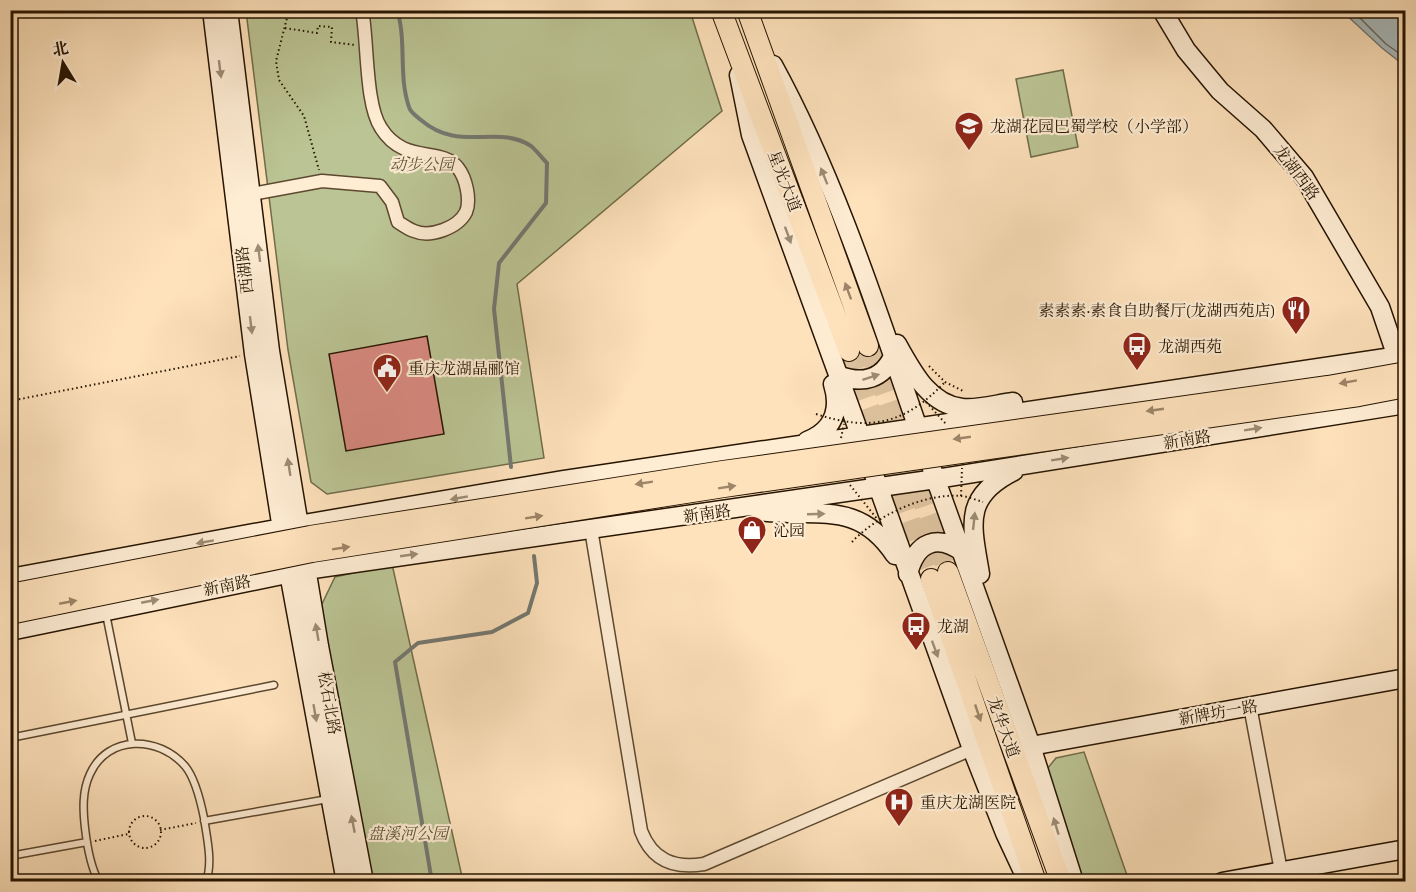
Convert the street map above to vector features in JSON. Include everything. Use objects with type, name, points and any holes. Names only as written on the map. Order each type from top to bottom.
[{"type":"main road","name":"星光大道","points":[[721,10],[849,351]]},
{"type":"main road","name":"星光大道","points":[[747,10],[868,345]]},
{"type":"main road","name":"新南路","points":[[10,594],[310,536],[723,471],[1328,386],[1403,361]]},
{"type":"main road","name":"新南路","points":[[10,614],[312,552],[747,484],[1359,396],[1406,387]]},
{"type":"main road","name":"龙华大道","points":[[1036,882],[939,575],[1061,882]]},
{"type":"street","name":"西湖路","points":[[212,10],[270,351],[290,526]]},
{"type":"street","name":"西湖路","points":[[228,10],[244,195],[254,354],[290,526]]},
{"type":"street","points":[[244,195],[322,181],[380,186],[392,202],[398,222],[415,232],[434,233],[454,224],[466,211],[467,187],[459,169],[448,158],[419,155],[394,144],[379,126],[372,99],[362,10]]},
{"type":"street","name":"龙湖西路","points":[[1162,10],[1186,50],[1220,91],[1263,129],[1304,177],[1380,307],[1403,361]]},
{"type":"street","points":[[754,30],[800,114],[877,309],[988,620],[1074,882]]},
{"type":"street","points":[[731,38],[752,135],[972,749],[1005,833],[1028,882]]},
{"type":"street","points":[[877,309],[918,380],[944,402],[962,408],[1021,401],[1078,405]]},
{"type":"street","points":[[785,449],[825,431],[837,410],[838,398],[825,358],[819,318]]},
{"type":"street","points":[[840,376],[854,381],[867,380],[888,368],[893,356]]},
{"type":"street","points":[[10,578],[290,526],[563,480],[1078,405],[1403,361]]},
{"type":"street","name":"新南路","points":[[10,631],[298,571],[936,479],[1406,404]]},
{"type":"street","points":[[1386,408],[1406,417]]},
{"type":"street","points":[[988,620],[973,532],[974,517],[983,492],[994,481],[1028,464]]},
{"type":"street","points":[[736,509],[788,515],[824,513],[864,522],[888,544],[908,574]]},
{"type":"street","name":"松石北路","points":[[290,526],[339,797],[346,882]]},
{"type":"street","points":[[591,529],[641,831],[647,847],[657,857],[671,864],[687,867],[704,864],[972,749]]},
{"type":"street","points":[[908,574],[916,553],[926,545],[945,542],[964,553]]},
{"type":"street","name":"新牌坊一路","points":[[1031,746],[1406,678]]},
{"type":"street","points":[[1250,706],[1281,871]]},
{"type":"street","name":"松石北路","points":[[339,797],[364,882]]},
{"type":"street","points":[[1222,882],[1406,849]]},
{"type":"lane","points":[[105,610],[132,743]]},
{"type":"lane","points":[[10,738],[274,685]]},
{"type":"lane","points":[[99,882],[87,842],[84,799],[89,775],[97,761],[115,749],[132,743],[156,745],[187,768],[204,821],[210,872],[206,882]]},
{"type":"lane","points":[[204,821],[339,797]]},
{"type":"lane","points":[[10,856],[87,842]]},
{"type":"path","points":[[289,10],[276,61],[279,80],[304,116],[322,181]]},
{"type":"path","points":[[285,28],[317,33],[318,26],[332,27],[331,42],[367,47]]},
{"type":"path","points":[[10,401],[254,354]]},
{"type":"path","points":[[925,361],[945,382],[966,393]]},
{"type":"path","points":[[816,414],[844,424],[881,422],[914,409],[945,382]]},
{"type":"path","points":[[852,542],[878,520],[909,505],[961,496],[983,502]]},
{"type":"path","points":[[142,816],[153,818],[160,830],[157,842],[147,847],[137,845],[129,834],[133,822],[142,816]]},
{"type":"path","points":[[160,830],[204,821]]},
{"type":"path","points":[[87,842],[129,834]]},
{"type":"green space","name":"动步公园","points":[[246,11],[690,11],[722,111],[517,284],[544,458],[327,494],[311,482],[288,350]]},
{"type":"green space","points":[[1063,70],[1078,147],[1031,157],[1016,79]]},
{"type":"green space","name":"盘溪河公园","points":[[392,564],[463,881],[373,881],[320,608],[335,577]]},
{"type":"green space","points":[[1084,752],[1129,881],[1082,881],[1047,769],[1056,758]]},
{"type":"water","points":[[1342,11],[1405,11],[1405,66],[1382,48]]},
{"type":"building","name":"重庆龙湖晶郦馆","points":[[427,336],[444,434],[346,451],[329,354]]},
{"type":"waterway","points":[[397,10],[402,34],[404,83],[410,109],[414,114],[435,130],[450,135],[505,137],[518,140],[531,146],[547,163],[546,203],[499,263],[494,309],[511,467]]},
{"type":"waterway","points":[[432,882],[395,662],[418,643],[492,632],[528,613],[537,583],[534,556]]},
{"type":"tunnel","points":[[868,346],[948,572]]},
{"type":"tunnel","points":[[849,351],[931,579]]},
{"type":"place","name":"龙湖花园巴蜀学校（小学部）","points":[[969,152]]},
{"type":"place","name":"素素素·素食自助餐厅(龙湖西苑店)","points":[[1296,336]]},
{"type":"place","name":"龙湖西苑","points":[[1137,372]]},
{"type":"place","name":"重庆龙湖晶郦馆","points":[[387,394]]},
{"type":"place","name":"沁园","points":[[752,556]]},
{"type":"place","name":"龙湖","points":[[916,652]]},
{"type":"place","name":"重庆龙湖医院","points":[[899,828]]}]
